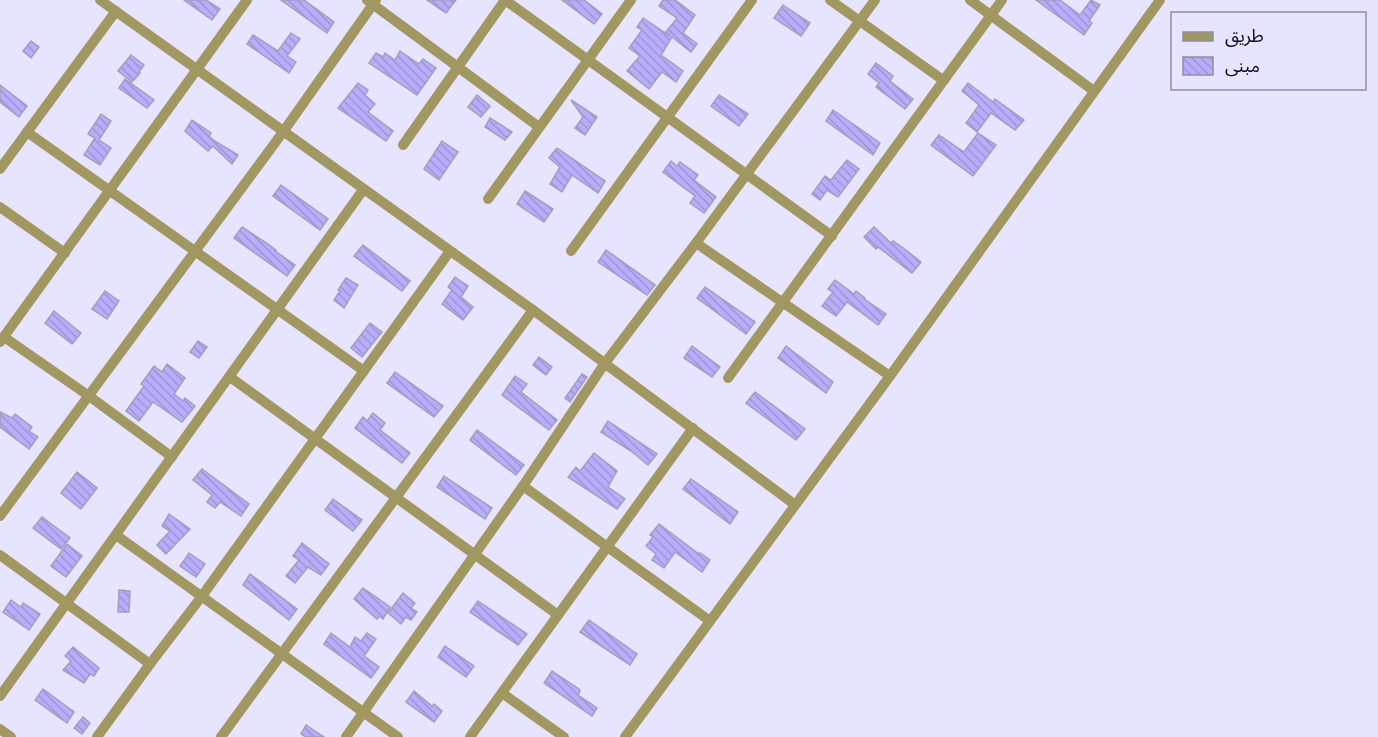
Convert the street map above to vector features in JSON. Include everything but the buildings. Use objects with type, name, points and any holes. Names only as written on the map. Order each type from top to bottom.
[{"type":"street","points":[[100,0],[605,363],[794,504]]},
{"type":"street","points":[[171,457],[88,396],[2,340],[247,0]]},
{"type":"street","points":[[403,145],[505,0],[832,236]]},
{"type":"street","points":[[488,199],[631,0]]},
{"type":"street","points":[[571,251],[752,0]]},
{"type":"street","points":[[830,0],[943,80]]},
{"type":"street","points":[[346,737],[523,486],[605,363],[875,0]]},
{"type":"street","points":[[970,0],[1094,91]]},
{"type":"street","points":[[728,378],[1002,0]]},
{"type":"street","points":[[625,737],[890,376],[1160,0]]},
{"type":"street","points":[[0,516],[283,132],[372,1],[539,127]]},
{"type":"street","points":[[0,169],[116,11]]},
{"type":"street","points":[[27,132],[364,371]]},
{"type":"street","points":[[0,696],[363,190]]},
{"type":"street","points":[[0,207],[65,253]]},
{"type":"street","points":[[696,243],[890,376]]},
{"type":"street","points":[[97,737],[202,596],[450,251]]},
{"type":"street","points":[[221,737],[532,310]]},
{"type":"street","points":[[230,377],[558,615]]},
{"type":"street","points":[[470,737],[693,428]]},
{"type":"street","points":[[523,486],[711,621]]},
{"type":"street","points":[[116,536],[398,737]]},
{"type":"street","points":[[0,555],[150,664]]},
{"type":"street","points":[[502,693],[564,737]]},
{"type":"street","points":[[0,729],[11,737]]}]
